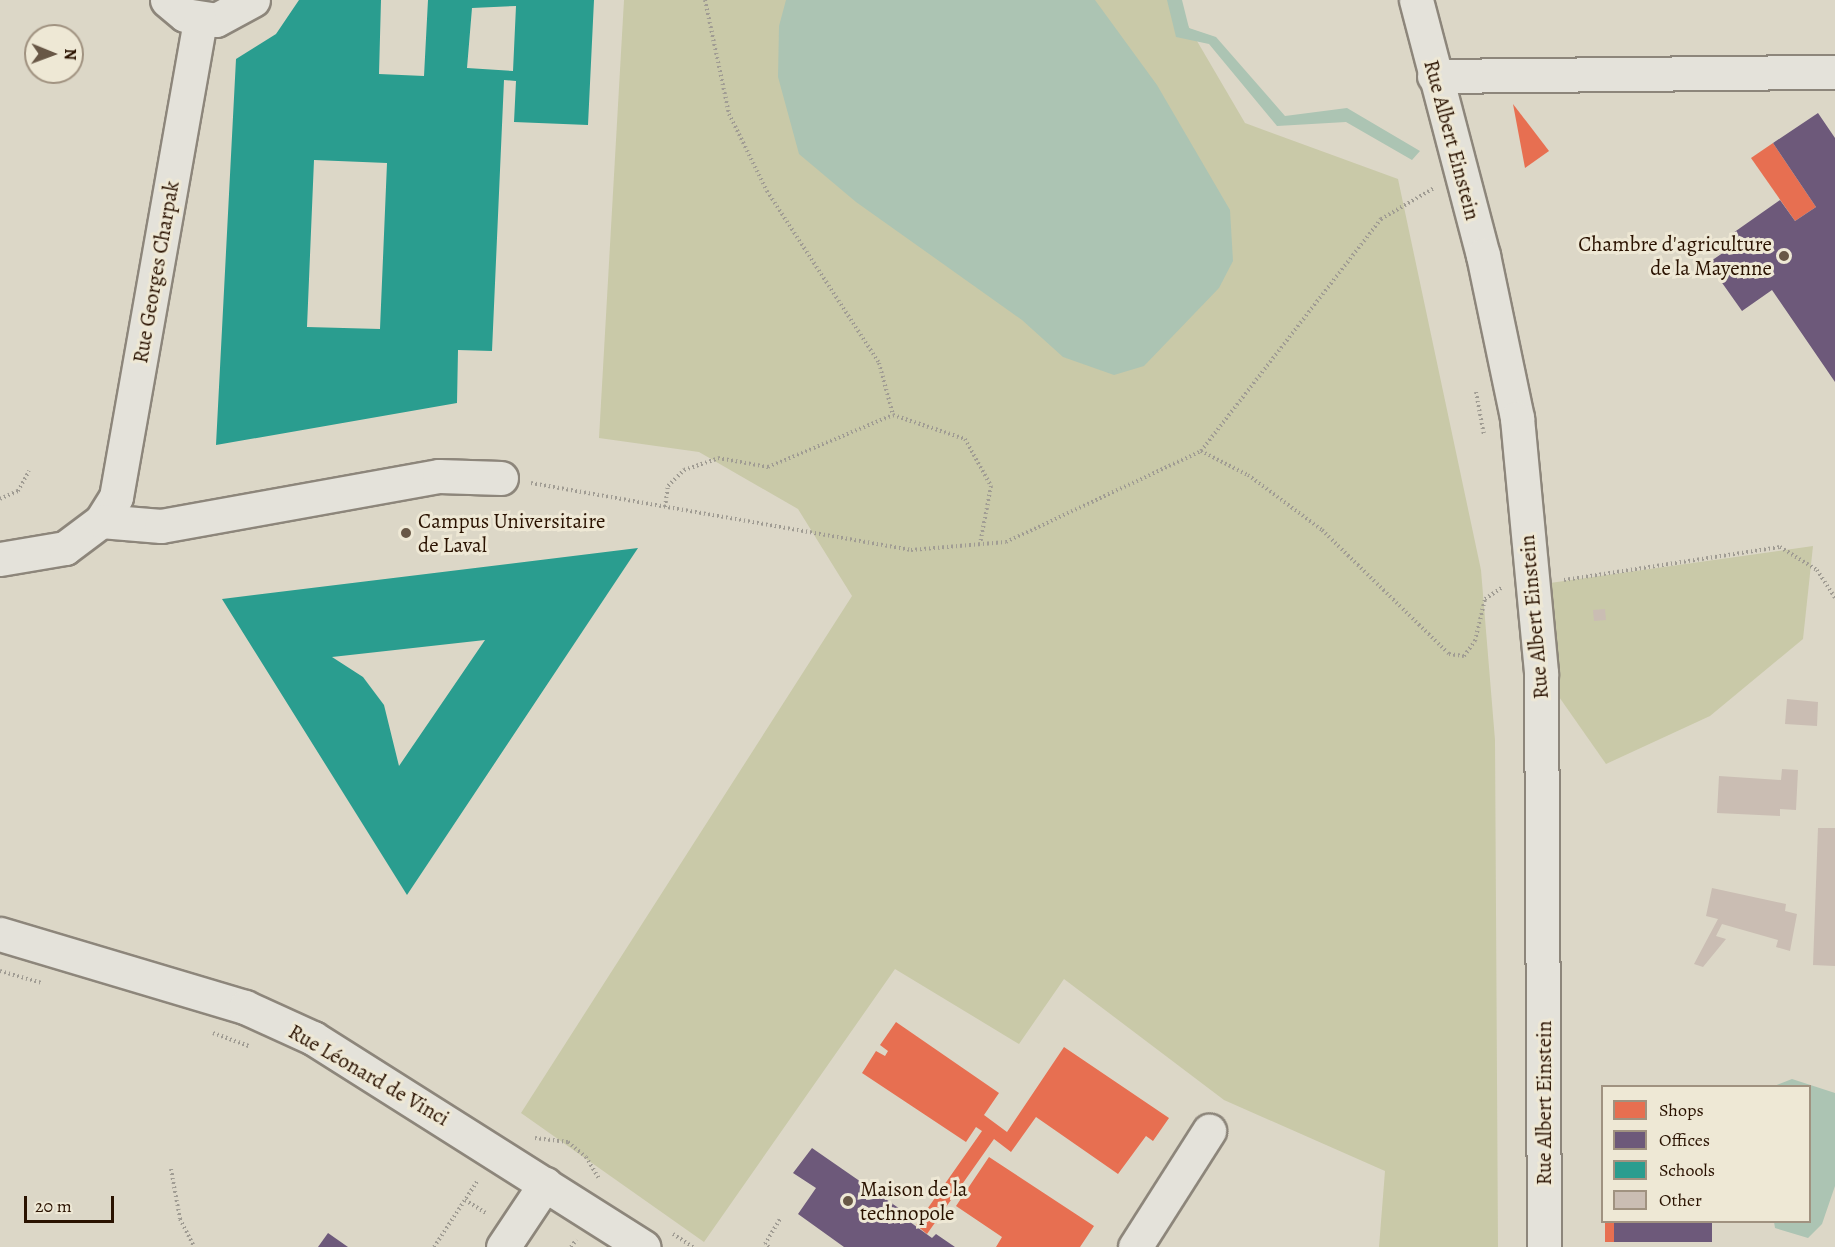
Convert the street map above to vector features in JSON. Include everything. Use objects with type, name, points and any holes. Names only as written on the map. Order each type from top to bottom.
[{"type":"street","points":[[167,0],[200,20],[230,17],[253,0]]},
{"type":"street","name":"Rue Albert Einstein","points":[[1416,0],[1434,76],[1443,180],[1517,418],[1513,590],[1543,742],[1544,1247]]},
{"type":"street","name":"Rue Georges Charpak","points":[[0,559],[65,548],[100,521],[116,497],[200,20]]},
{"type":"street","points":[[1434,76],[1835,72]]},
{"type":"street","points":[[100,521],[161,526],[439,476],[501,478]]},
{"type":"street","name":"Rue Léonard de Vinci","points":[[0,934],[245,1007],[303,1033],[644,1247]]},
{"type":"street","points":[[1135,1247],[1209,1131]]},
{"type":"street","points":[[503,1247],[545,1184]]},
{"type":"path","points":[[705,0],[729,114],[767,190],[879,363],[893,415]]},
{"type":"path","points":[[1437,198],[1443,180]]},
{"type":"path","points":[[501,478],[911,550],[1006,543],[1201,451],[1381,219],[1443,180]]},
{"type":"path","points":[[1476,389],[1485,446]]},
{"type":"path","points":[[665,507],[668,486],[684,470],[718,458],[768,468],[893,415],[965,439],[991,486],[980,544]]},
{"type":"path","points":[[1201,451],[1248,475],[1322,530],[1449,654],[1464,656],[1475,641],[1485,599],[1513,590],[1780,547],[1817,570],[1835,598]]},
{"type":"path","points":[[0,499],[18,491],[29,471]]},
{"type":"path","points":[[1501,575],[1513,590]]},
{"type":"path","points":[[0,971],[56,986]]},
{"type":"path","points":[[209,1032],[261,1051]]},
{"type":"path","points":[[171,1168],[180,1219],[194,1247]]},
{"type":"path","points":[[434,1247],[481,1176],[475,1173]]},
{"type":"path","points":[[769,1247],[765,1244],[780,1219]]},
{"type":"shaded area","points":[[624,0],[1173,0],[1245,123],[1398,179],[1481,570],[1495,740],[1498,1247],[1379,1247],[1385,1171],[1224,1100],[1064,979],[1019,1044],[895,969],[704,1242],[521,1113],[852,596],[798,509],[699,452],[599,438]]},
{"type":"shaded area","points":[[786,0],[1095,0],[1157,85],[1230,210],[1233,261],[1219,288],[1144,366],[1114,375],[1063,357],[1022,320],[856,202],[799,154],[778,77],[779,26]]},
{"type":"shaded area","points":[[1167,0],[1182,0],[1189,28],[1216,37],[1285,116],[1347,108],[1420,151],[1412,160],[1346,122],[1277,126],[1209,44],[1176,37]]},
{"type":"shaded area","points":[[1813,546],[1803,639],[1710,716],[1606,764],[1557,694],[1550,583]]},
{"type":"shaded area","points":[[1792,1079],[1810,1085],[1777,1085]]},
{"type":"shaded area","points":[[1811,1085],[1835,1093],[1835,1186],[1822,1224],[1808,1238],[1775,1228],[1774,1223],[1811,1223]]},
{"type":"building: Shops","points":[[1513,104],[1549,151],[1525,168]]},
{"type":"building: Shops","points":[[1773,143],[1816,207],[1795,221],[1751,158]]},
{"type":"building: Shops","points":[[896,1022],[999,1093],[984,1115],[1007,1132],[1064,1047],[1169,1118],[1153,1141],[1146,1136],[1118,1174],[1036,1117],[1011,1152],[994,1139],[927,1234],[916,1225],[982,1131],[976,1127],[966,1142],[862,1073],[876,1051],[885,1056],[888,1051],[880,1045]]},
{"type":"building: Shops","points":[[989,1157],[1094,1226],[1080,1247],[996,1247],[1002,1237],[956,1206]]},
{"type":"building: Shops","points":[[1605,1223],[1614,1223],[1614,1242],[1605,1242]]},
{"type":"building: Offices","points":[[1818,113],[1835,138],[1835,382],[1772,290],[1742,311],[1708,263],[1739,242],[1733,233],[1780,200],[1795,221],[1816,207],[1773,143]]},
{"type":"building: Offices","name":"Maison de la technopole","points":[[812,1148],[913,1218],[910,1222],[932,1238],[936,1234],[955,1247],[844,1247],[798,1214],[816,1188],[793,1173]]},
{"type":"building: Offices","points":[[1614,1223],[1712,1223],[1712,1242],[1614,1242]]},
{"type":"building: Offices","points":[[328,1233],[348,1247],[318,1247]]},
{"type":"building: Schools","points":[[299,0],[381,0],[379,74],[424,76],[428,0],[594,0],[588,125],[514,122],[516,81],[504,80],[492,351],[458,350],[457,403],[216,445],[236,59],[276,34]],"holes":[[[516,6],[513,71],[467,68],[472,8]],[[314,160],[387,163],[380,329],[307,327]]]},
{"type":"building: Schools","points":[[638,548],[407,895],[222,599]],"holes":[[[485,640],[399,766],[384,705],[363,677],[332,657]]]},
{"type":"building: Other","points":[[1605,609],[1606,620],[1594,621],[1593,610]]},
{"type":"building: Other","points":[[1787,699],[1818,702],[1817,726],[1785,724]]},
{"type":"building: Other","points":[[1782,769],[1798,770],[1796,810],[1780,809],[1780,816],[1717,813],[1719,776],[1781,780]]},
{"type":"building: Other","points":[[1818,828],[1835,828],[1835,966],[1813,965]]},
{"type":"building: Other","points":[[1712,888],[1786,904],[1785,911],[1797,914],[1790,951],[1776,947],[1778,940],[1722,924],[1716,936],[1726,939],[1703,967],[1694,964],[1718,919],[1706,916]]},
{"type":"place","name":"Chambre d'agriculture de la Mayenne","points":[[1784,256]]},
{"type":"place","name":"Campus Universitaire de Laval","points":[[406,533]]},
{"type":"place","name":"Maison de la technopole","points":[[848,1201]]}]
